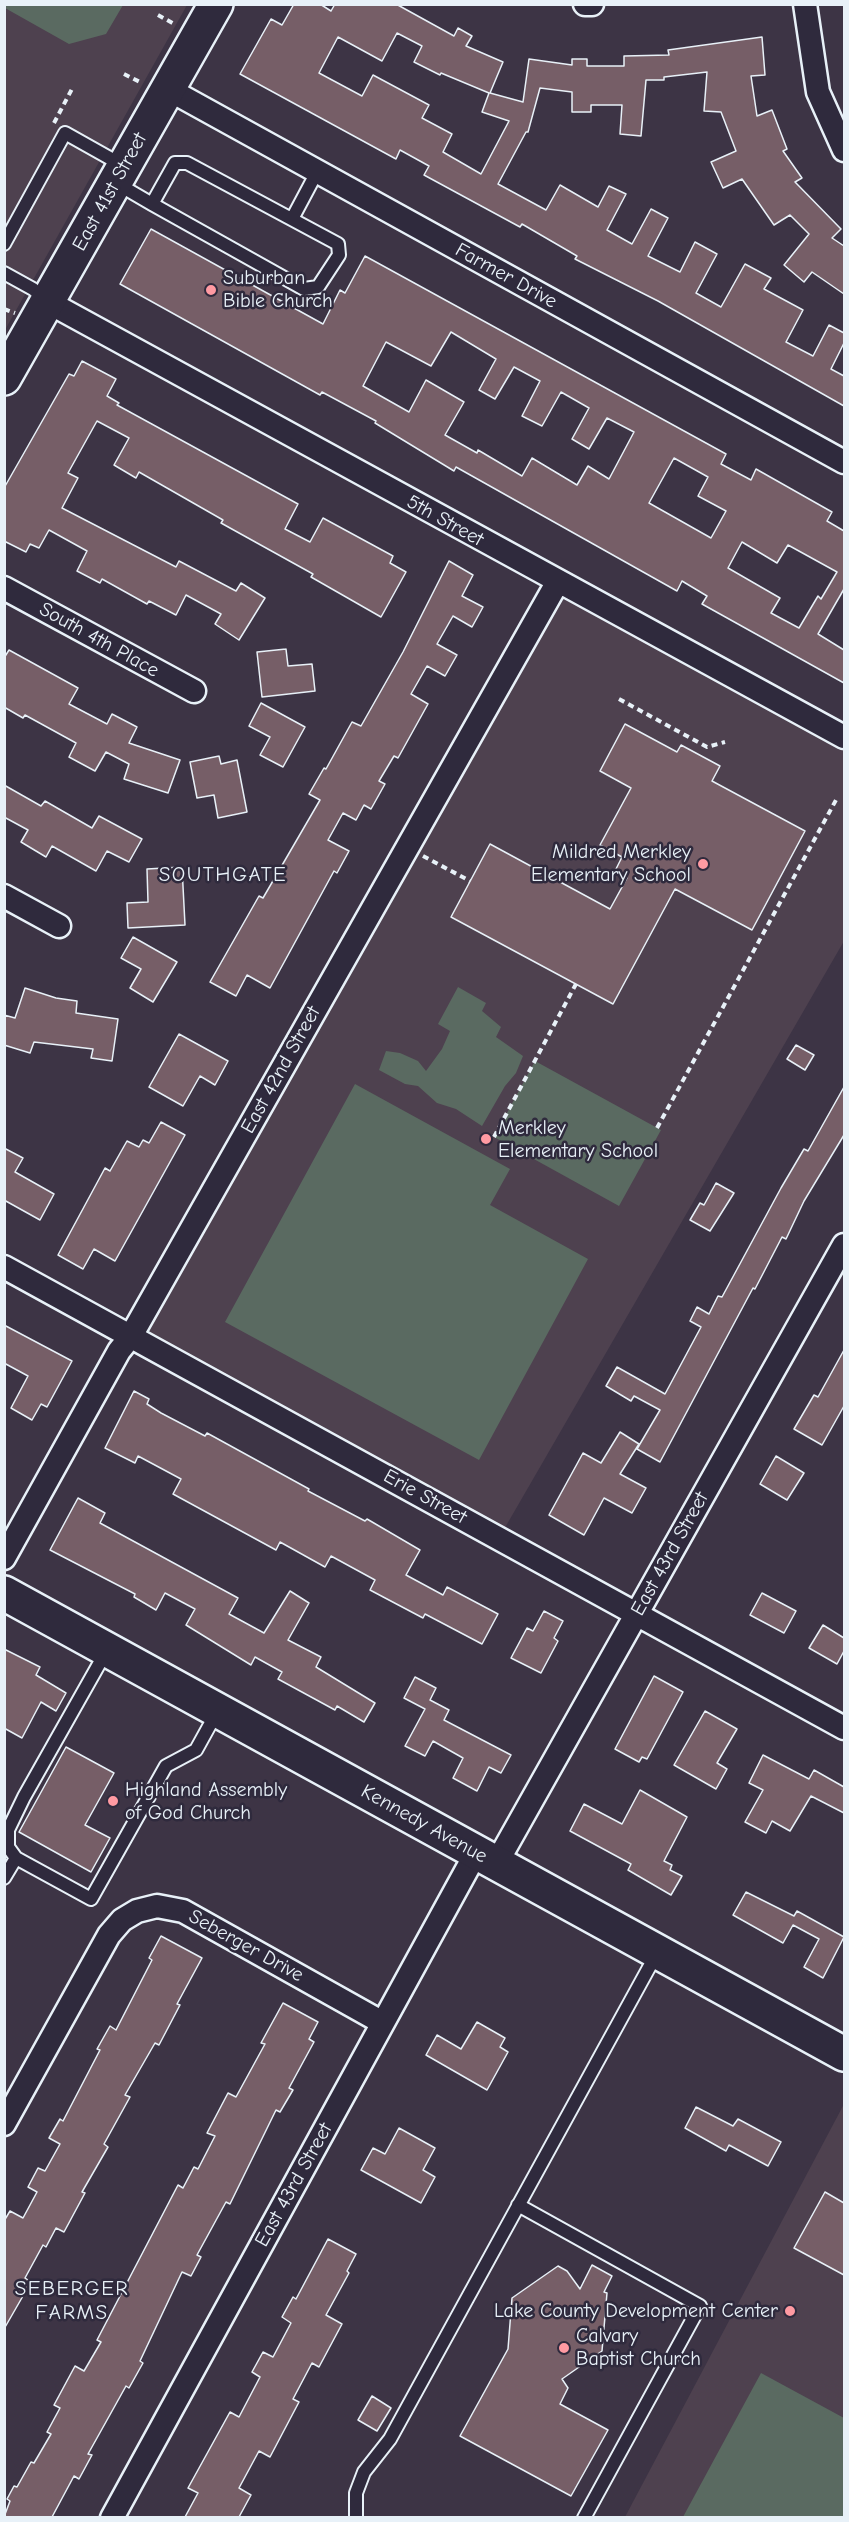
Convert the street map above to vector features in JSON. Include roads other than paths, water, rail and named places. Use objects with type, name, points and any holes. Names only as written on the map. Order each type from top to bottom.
[{"type":"street","name":"East 41st Street","points":[[4,378],[120,175],[157,88],[216,4]]},
{"type":"street","points":[[585,4],[592,4]]},
{"type":"street","points":[[805,4],[818,92],[844,150]]},
{"type":"street","name":"Farmer Drive","points":[[157,88],[317,172],[844,462]]},
{"type":"street","name":"5th Street","points":[[48,302],[557,583],[844,737]]},
{"type":"street","name":"East 42nd Street","points":[[4,1558],[118,1351],[131,1336],[557,583]]},
{"type":"street","name":"South 4th Place","points":[[4,588],[194,691]]},
{"type":"street","points":[[4,896],[59,926]]},
{"type":"street","name":"East 43rd Street","points":[[112,2517],[383,2023],[636,1614],[844,1245]]},
{"type":"street","name":"Erie Street","points":[[4,1267],[844,1728]]},
{"type":"street","name":"Kennedy Avenue","points":[[4,1593],[844,2054]]},
{"type":"street","name":"Seberger Drive","points":[[4,2124],[109,1935],[122,1920],[137,1911],[157,1906],[183,1911],[383,2023]]},
{"type":"lane","points":[[4,244],[66,133],[120,175],[152,204],[304,289],[318,287],[339,255],[338,244],[187,163],[175,164],[152,204]]},
{"type":"lane","points":[[292,219],[317,172]]},
{"type":"lane","points":[[4,273],[33,289],[48,302]]},
{"type":"lane","points":[[107,1650],[24,1797],[8,1830],[8,1847],[16,1858],[91,1899],[166,1766],[196,1750],[218,1711]]},
{"type":"lane","points":[[4,1878],[16,1858]]},
{"type":"lane","points":[[356,2517],[356,2493],[364,2472],[390,2439],[658,1952]]},
{"type":"lane","points":[[518,2205],[700,2306],[584,2517]]},
{"type":"place","name":"Suburban Bible Church","points":[[211,290]]},
{"type":"place","name":"Mildred Merkley Elementary School","points":[[703,864]]},
{"type":"place","name":"Merkley Elementary School","points":[[486,1139]]},
{"type":"place","name":"Highland Assembly of God Church","points":[[113,1801]]},
{"type":"place","name":"Lake County Development Center","points":[[790,2311]]},
{"type":"place","name":"Calvary Baptist Church","points":[[564,2348]]},
{"type":"district","name":"SOUTHGATE","points":[[223,875]]},
{"type":"district","name":"SEBERGER FARMS","points":[[72,2301]]}]
